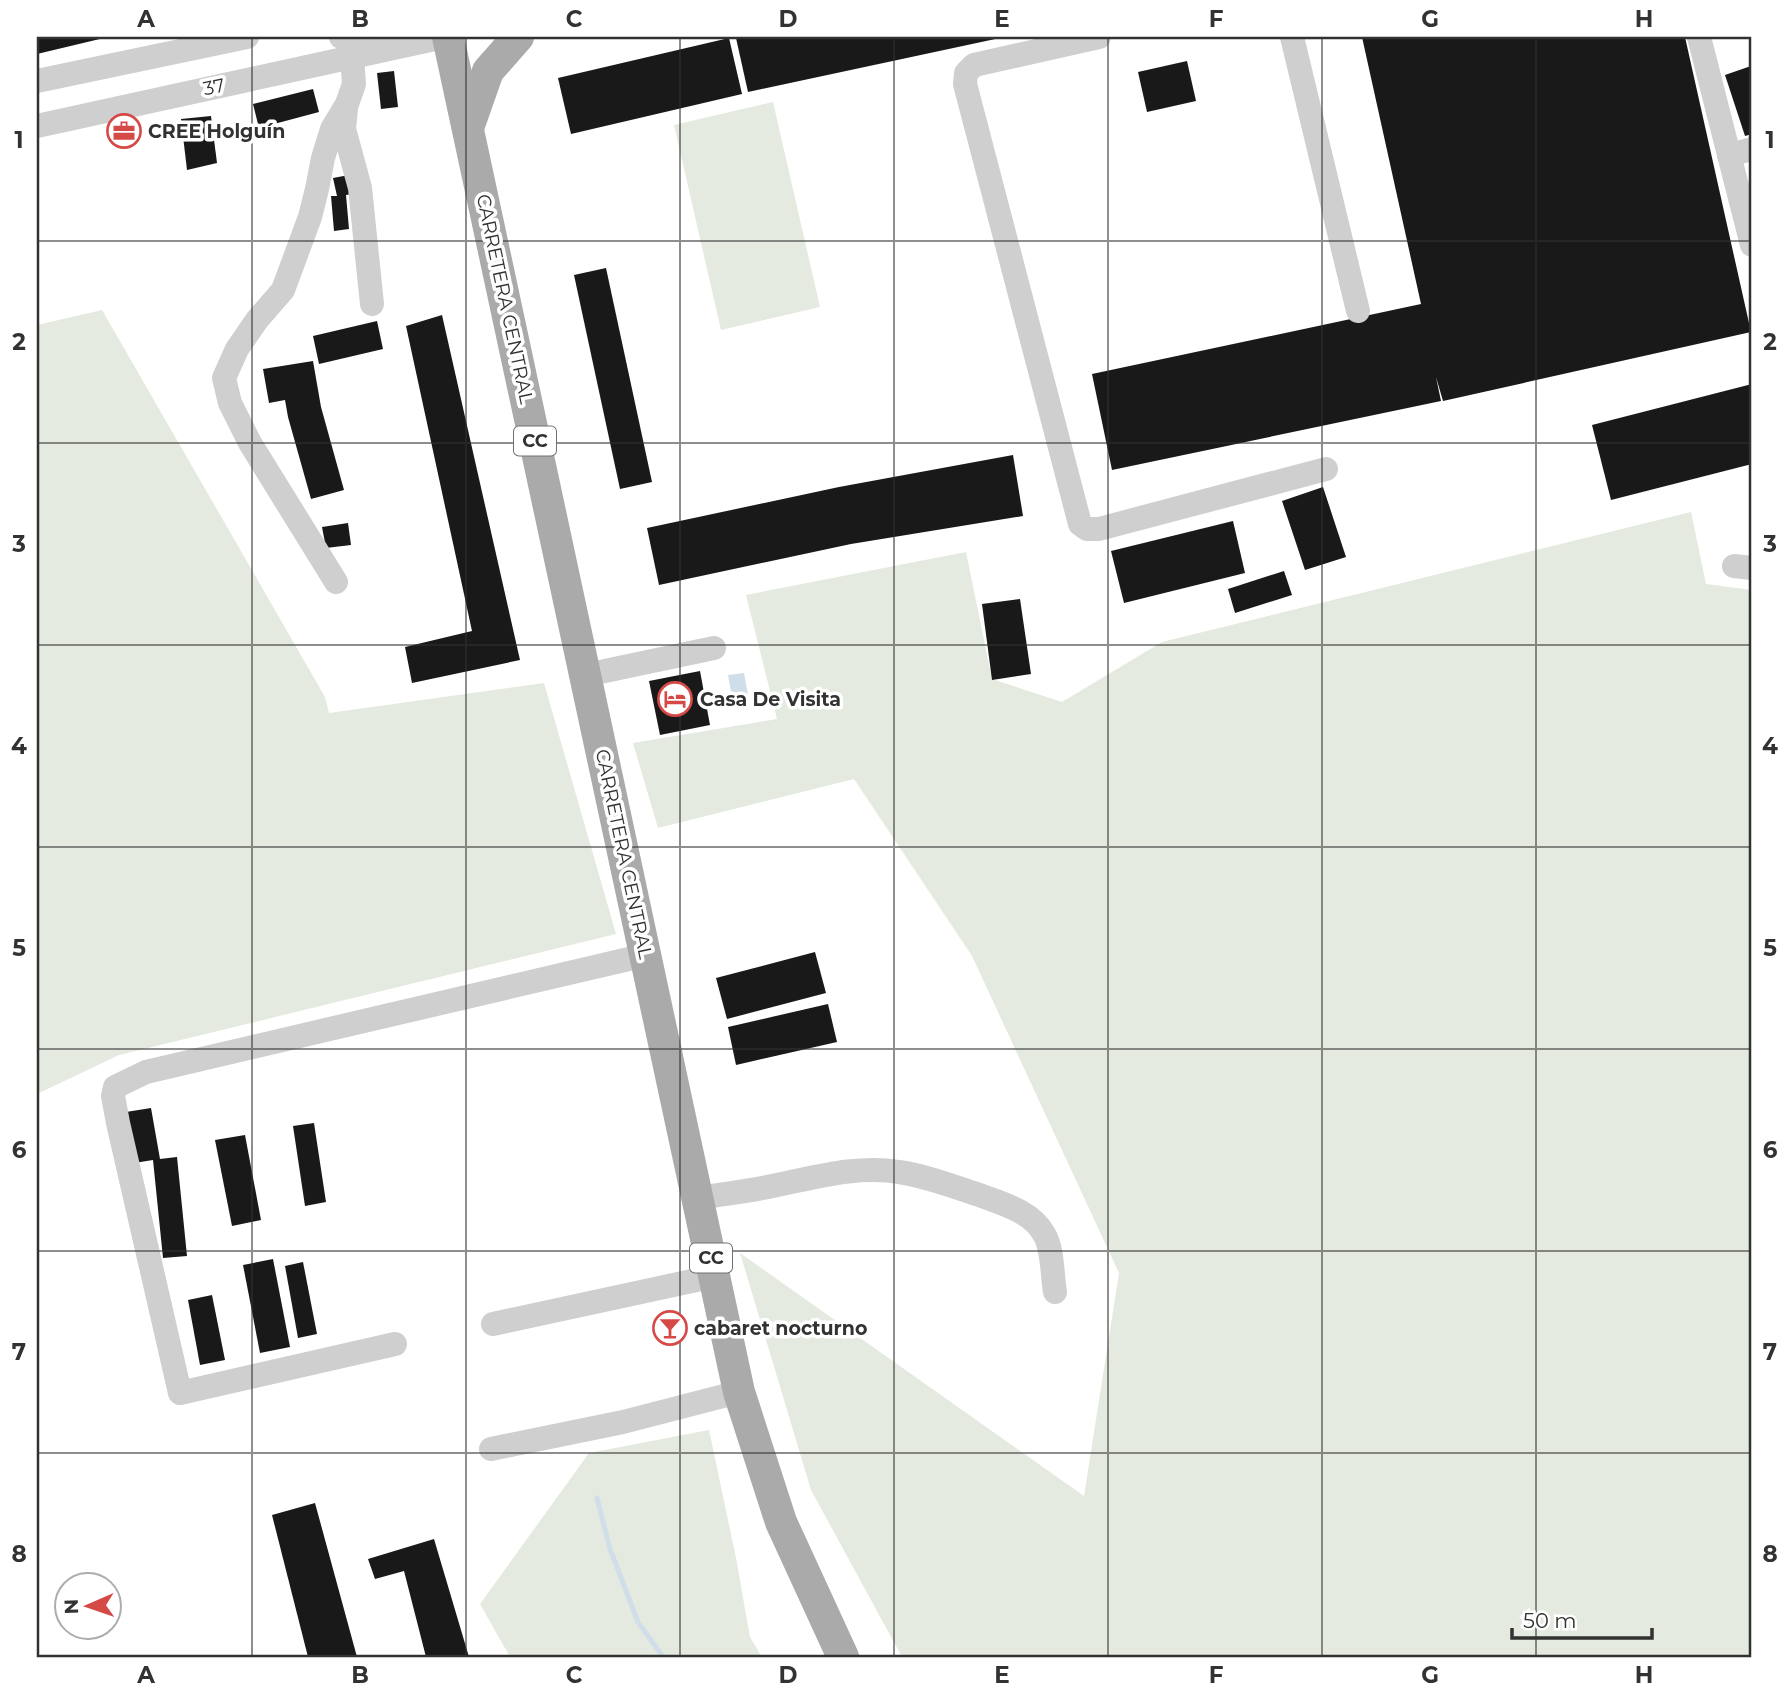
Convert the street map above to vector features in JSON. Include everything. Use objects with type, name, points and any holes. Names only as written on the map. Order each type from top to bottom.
[{"type":"main road","name":"CARRETERA CENTRAL","points":[[446,37],[468,128],[739,1392],[781,1521],[843,1657]]},
{"type":"main road","points":[[468,128],[488,71],[518,37]]},
{"type":"street","points":[[37,81],[247,37]]},
{"type":"street","name":"37","points":[[37,126],[347,47],[391,48],[446,37]]},
{"type":"street","points":[[1099,37],[975,65],[966,74],[965,84],[1080,524],[1087,529],[1099,529],[1326,469]]},
{"type":"street","points":[[1292,37],[1358,311]]},
{"type":"street","points":[[1699,37],[1740,152],[1752,245]]},
{"type":"street","points":[[336,582],[250,443],[230,403],[224,378],[237,349],[283,290],[310,217],[332,129],[347,104],[354,84],[347,47]]},
{"type":"street","points":[[347,104],[344,129],[360,188],[372,304]]},
{"type":"street","points":[[586,675],[714,649]]},
{"type":"street","points":[[395,1344],[180,1393],[118,1123],[113,1096],[115,1087],[146,1072],[646,955]]},
{"type":"street","points":[[698,1198],[872,1170],[900,1172],[951,1185],[1007,1205],[1043,1231],[1048,1242],[1055,1292]]},
{"type":"street","points":[[493,1324],[715,1276]]},
{"type":"street","points":[[491,1449],[623,1422],[739,1392]]},
{"type":"shaded area","points":[[773,102],[820,307],[721,330],[674,125]]},
{"type":"shaded area","points":[[102,310],[325,697],[329,713],[544,683],[616,934],[119,1055],[37,1094],[37,325]]},
{"type":"shaded area","points":[[1691,512],[1706,584],[1752,590],[1752,1657],[902,1657],[811,1490],[740,1253],[1084,1496],[1119,1273],[972,956],[854,779],[658,828],[633,743],[777,719],[746,595],[966,552],[992,679],[1062,702],[1162,642]]},
{"type":"shaded area","points":[[744,673],[749,700],[733,703],[728,675]]},
{"type":"shaded area","points":[[709,1430],[750,1637],[762,1657],[510,1657],[480,1604],[589,1453]]},
{"type":"building","points":[[37,37],[104,37],[104,38],[37,54]]},
{"type":"building","points":[[1362,37],[1685,37],[1751,332],[1443,401],[1436,377],[1441,401],[1112,470],[1092,374],[1421,304]]},
{"type":"building","points":[[729,38],[742,94],[571,134],[558,78]]},
{"type":"building","points":[[736,38],[1000,38],[748,92]]},
{"type":"building","points":[[1187,61],[1196,101],[1147,112],[1138,72]]},
{"type":"building","points":[[1751,66],[1752,134],[1745,136],[1725,75]]},
{"type":"building","points":[[394,71],[398,107],[381,109],[377,73]]},
{"type":"building","points":[[313,89],[319,112],[259,128],[253,104]]},
{"type":"building","points":[[211,116],[217,163],[187,170],[181,119]]},
{"type":"building","points":[[349,175],[353,194],[346,195],[349,229],[334,231],[331,196],[337,196],[333,178]]},
{"type":"building","points":[[606,268],[652,482],[620,489],[574,275]]},
{"type":"building","points":[[442,315],[520,660],[412,683],[405,647],[472,631],[406,326]]},
{"type":"building","points":[[377,321],[383,349],[319,364],[313,336]]},
{"type":"building","points":[[313,361],[321,407],[344,490],[311,499],[285,400],[269,403],[263,369]]},
{"type":"building","points":[[1752,384],[1752,464],[1611,500],[1592,425]]},
{"type":"building","points":[[1013,455],[1023,516],[851,544],[659,585],[647,528],[839,487]]},
{"type":"building","points":[[1323,487],[1346,557],[1305,570],[1282,501]]},
{"type":"building","points":[[1233,521],[1245,573],[1124,603],[1111,551]]},
{"type":"building","points":[[348,523],[351,545],[326,548],[322,527]]},
{"type":"building","points":[[1284,571],[1292,595],[1235,613],[1228,589]]},
{"type":"building","points":[[1020,599],[1031,674],[992,680],[982,604]]},
{"type":"building","points":[[700,671],[710,725],[660,735],[649,681]]},
{"type":"building","points":[[815,952],[826,993],[727,1019],[716,978]]},
{"type":"building","points":[[828,1004],[837,1042],[736,1065],[728,1027]]},
{"type":"building","points":[[151,1108],[160,1159],[177,1157],[187,1256],[163,1258],[153,1160],[134,1163],[126,1112]]},
{"type":"building","points":[[314,1123],[326,1202],[305,1206],[293,1126]]},
{"type":"building","points":[[245,1135],[261,1220],[232,1226],[215,1140]]},
{"type":"building","points":[[273,1259],[290,1347],[260,1353],[243,1265]]},
{"type":"building","points":[[303,1262],[317,1334],[298,1338],[285,1266]]},
{"type":"building","points":[[212,1295],[225,1360],[200,1365],[188,1300]]},
{"type":"building","points":[[315,1503],[357,1657],[308,1657],[272,1515]]},
{"type":"building","points":[[434,1539],[469,1657],[426,1657],[404,1571],[375,1579],[368,1559]]},
{"type":"waterway","points":[[597,1498],[610,1549],[638,1622],[663,1657]]},
{"type":"place","name":"CREE Holguín","points":[[124,131]]},
{"type":"place","name":"Casa De Visita","points":[[675,699]]},
{"type":"place","name":"cabaret nocturno","points":[[670,1328]]}]
